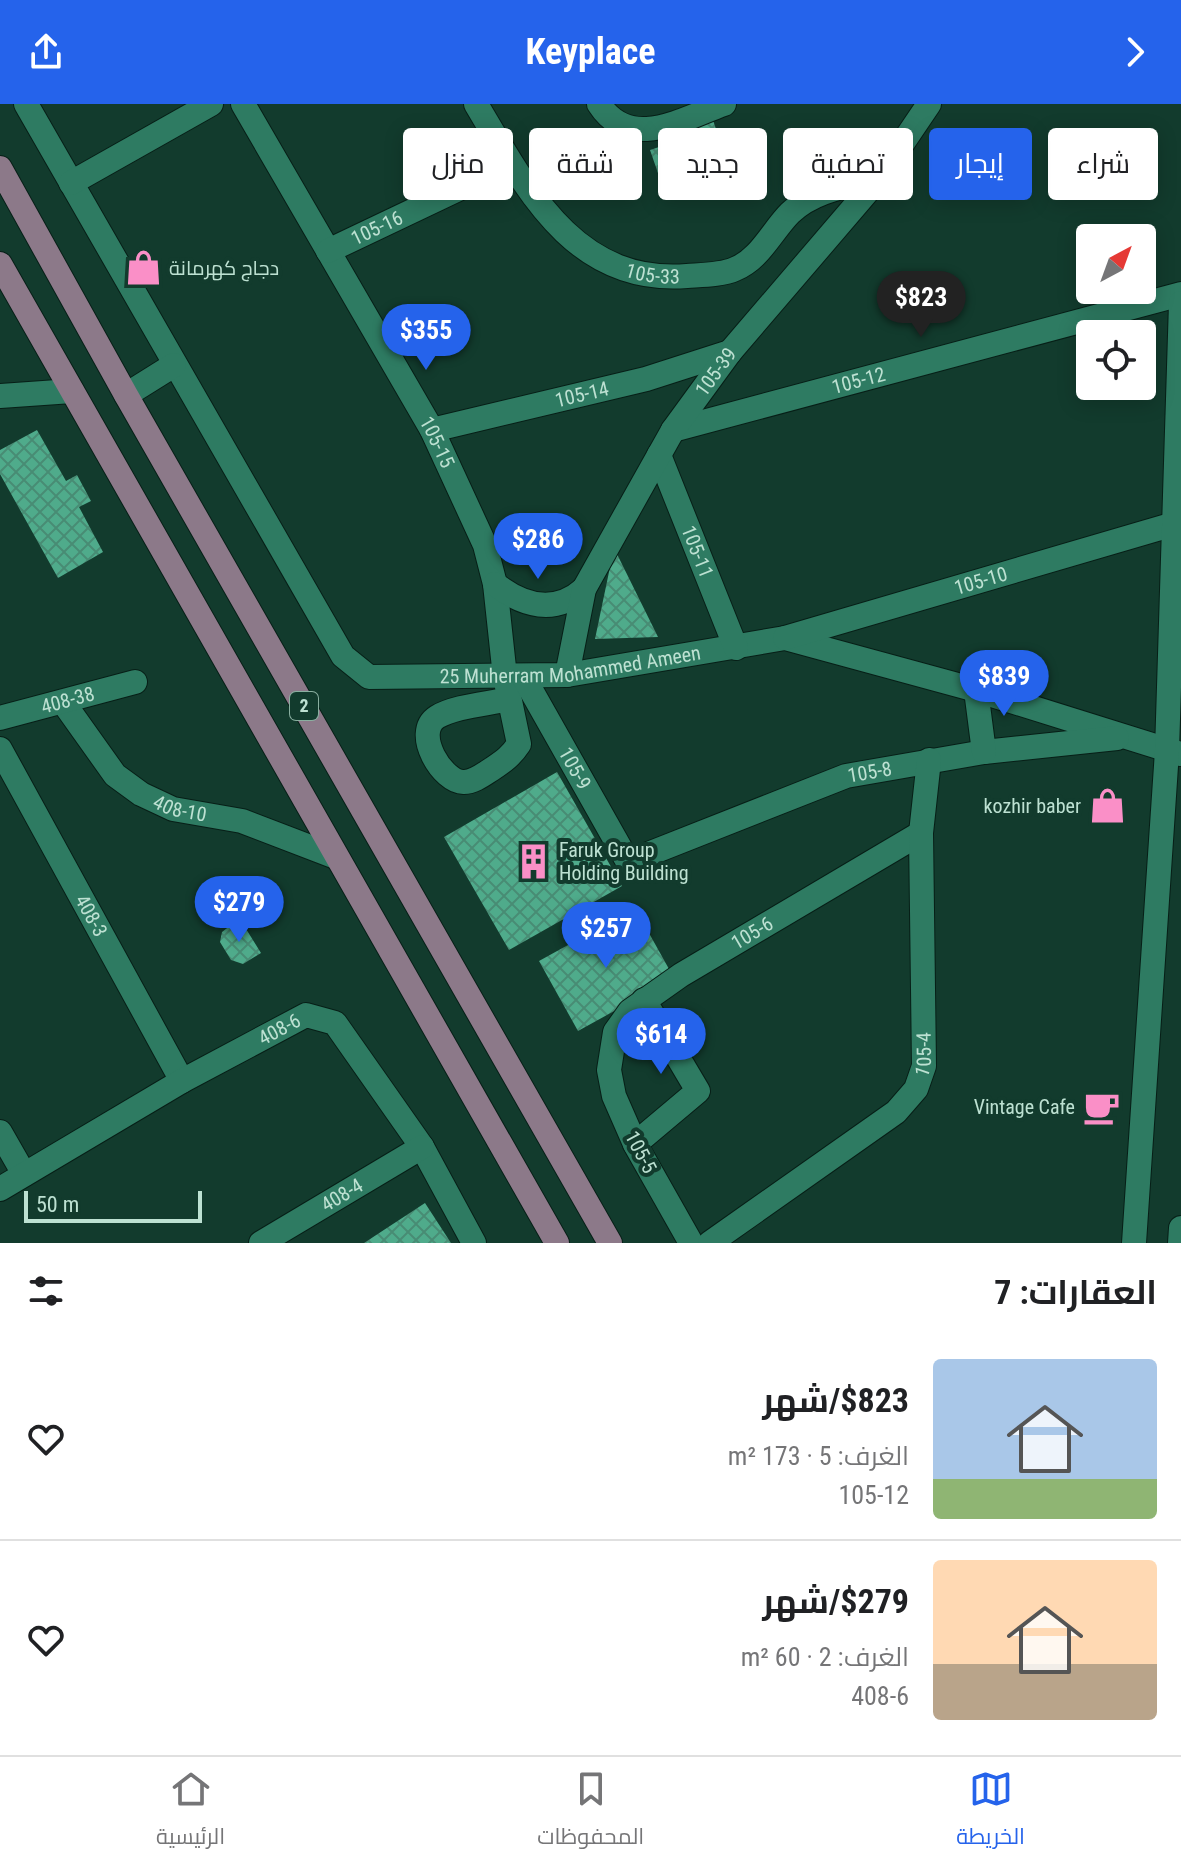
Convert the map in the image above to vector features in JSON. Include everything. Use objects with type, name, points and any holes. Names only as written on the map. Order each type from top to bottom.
[{"type":"main road","name":"2","points":[[0,168],[126,395],[610,1243]]},
{"type":"main road","name":"2","points":[[0,264],[557,1243]]},
{"type":"street","name":"25 Muherram Mohammed Ameen","points":[[26,104],[343,656],[369,677],[512,684],[785,638],[976,690],[1174,753]]},
{"type":"street","points":[[71,183],[211,104]]},
{"type":"street","name":"105-15","points":[[243,104],[432,430],[485,545],[512,684]]},
{"type":"street","name":"105-33","points":[[476,104],[490,128]]},
{"type":"street","points":[[599,104],[612,121],[629,130],[659,128],[724,104]]},
{"type":"street","name":"105-39","points":[[913,128],[929,104]]},
{"type":"street","name":"105-33","points":[[513,167],[572,242],[613,268],[651,277],[735,269],[763,248],[790,213],[807,200]]},
{"type":"street","name":"105-16","points":[[328,251],[435,200]]},
{"type":"street","name":"105-39","points":[[567,675],[584,589],[673,430],[730,352],[860,200]]},
{"type":"street","name":"105-12","points":[[673,430],[1181,294]]},
{"type":"street","points":[[1134,1243],[1174,753],[1174,524],[1181,303]]},
{"type":"street","name":"105-14","points":[[432,430],[646,379],[730,352]]},
{"type":"street","points":[[126,395],[174,365]]},
{"type":"street","points":[[0,396],[72,391]]},
{"type":"street","name":"105-11","points":[[659,455],[736,648]]},
{"type":"street","name":"105-10","points":[[785,638],[1174,524]]},
{"type":"street","points":[[495,584],[525,604],[546,606],[559,603],[584,589]]},
{"type":"street","name":"408-38","points":[[0,718],[135,682]]},
{"type":"street","name":"105-9","points":[[512,684],[628,862]]},
{"type":"street","points":[[976,690],[984,752]]},
{"type":"street","name":"408-10","points":[[63,702],[115,775],[141,794],[173,809],[242,821],[336,857]]},
{"type":"street","name":"105-8","points":[[628,862],[846,776],[984,752],[1127,737]]},
{"type":"street","name":"408-3","points":[[0,749],[182,1081]]},
{"type":"street","name":"105-4","points":[[710,1243],[896,1112],[916,1089],[924,1066],[921,833],[929,760]]},
{"type":"street","name":"105-6","points":[[609,1055],[615,1032],[630,1011],[644,1000],[921,833]]},
{"type":"street","points":[[635,1144],[698,1091],[644,1000]]},
{"type":"street","name":"408-6","points":[[0,1189],[182,1081],[306,1015],[335,1023],[422,1147],[474,1243]]},
{"type":"street","name":"105-5","points":[[609,1055],[614,1096],[635,1144],[691,1243]]},
{"type":"street","points":[[0,1132],[24,1174]]},
{"type":"street","name":"408-4","points":[[261,1243],[422,1147]]},
{"type":"street","points":[[1180,1243],[1181,1228]]},
{"type":"building","points":[[712,117],[716,128],[677,128]]},
{"type":"building","points":[[658,147],[658,173],[650,150]]},
{"type":"building","points":[[37,430],[66,481],[77,475],[91,501],[79,507],[103,552],[58,578],[0,474],[0,450]]},
{"type":"building","points":[[614,548],[658,637],[595,639]]},
{"type":"building","name":"Faruk Group Holding Building","points":[[557,772],[622,886],[509,950],[444,837]]},
{"type":"building","points":[[635,908],[674,978],[578,1031],[539,961]]},
{"type":"building","points":[[243,924],[261,953],[243,964],[231,960],[220,942],[222,932],[231,925]]},
{"type":"building","points":[[425,1203],[451,1243],[364,1243]]},
{"type":"place","name":"دجاج كهرمانة","points":[[143,268]]},
{"type":"place","name":"kozhir baber","points":[[1107,806]]},
{"type":"place","name":"Faruk Group Holding Building","points":[[533,861]]},
{"type":"place","name":"Vintage Cafe","points":[[1101,1107]]}]
